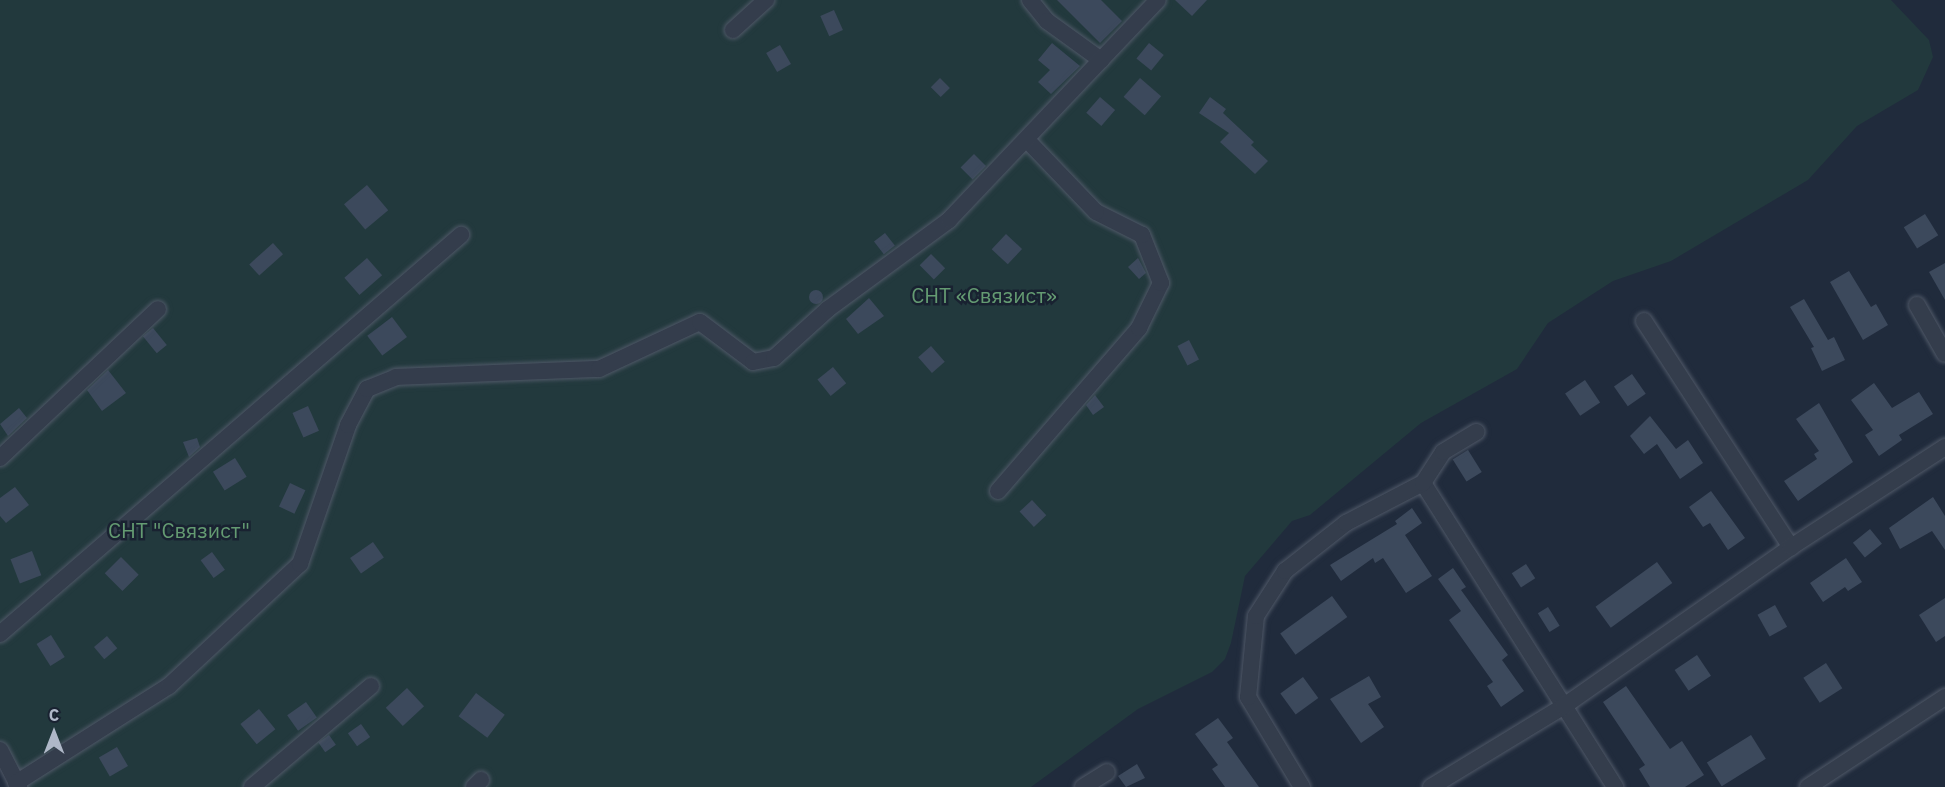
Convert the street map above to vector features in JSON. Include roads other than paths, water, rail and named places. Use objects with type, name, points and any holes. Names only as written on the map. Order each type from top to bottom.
[{"type":"street","points":[[733,30],[766,0]]},
{"type":"street","points":[[1030,0],[1047,21],[1101,60]]},
{"type":"street","points":[[0,750],[18,785],[169,686],[300,564],[348,425],[367,389],[396,377],[599,369],[700,322],[753,362],[774,358],[828,309],[949,220],[1158,0]]},
{"type":"street","points":[[998,491],[1139,328],[1161,283],[1142,235],[1096,212],[1027,140]]},
{"type":"street","points":[[0,634],[461,235]]},
{"type":"street","points":[[1917,305],[1945,354]]},
{"type":"street","points":[[0,458],[158,309]]},
{"type":"street","points":[[1644,321],[1791,547]]},
{"type":"street","points":[[1302,787],[1248,697],[1256,616],[1285,571],[1346,523],[1423,483],[1443,452],[1476,432]]},
{"type":"street","points":[[1431,787],[1564,706],[1791,547],[1945,447]]},
{"type":"street","points":[[1423,483],[1616,787]]},
{"type":"street","points":[[252,787],[371,686]]},
{"type":"street","points":[[1808,787],[1945,697]]},
{"type":"street","points":[[1083,787],[1107,772]]},
{"type":"park label","name":"СНТ «Связист»","points":[[984,295]]},
{"type":"park label","name":"СНТ \"Связист\"","points":[[179,530]]}]
